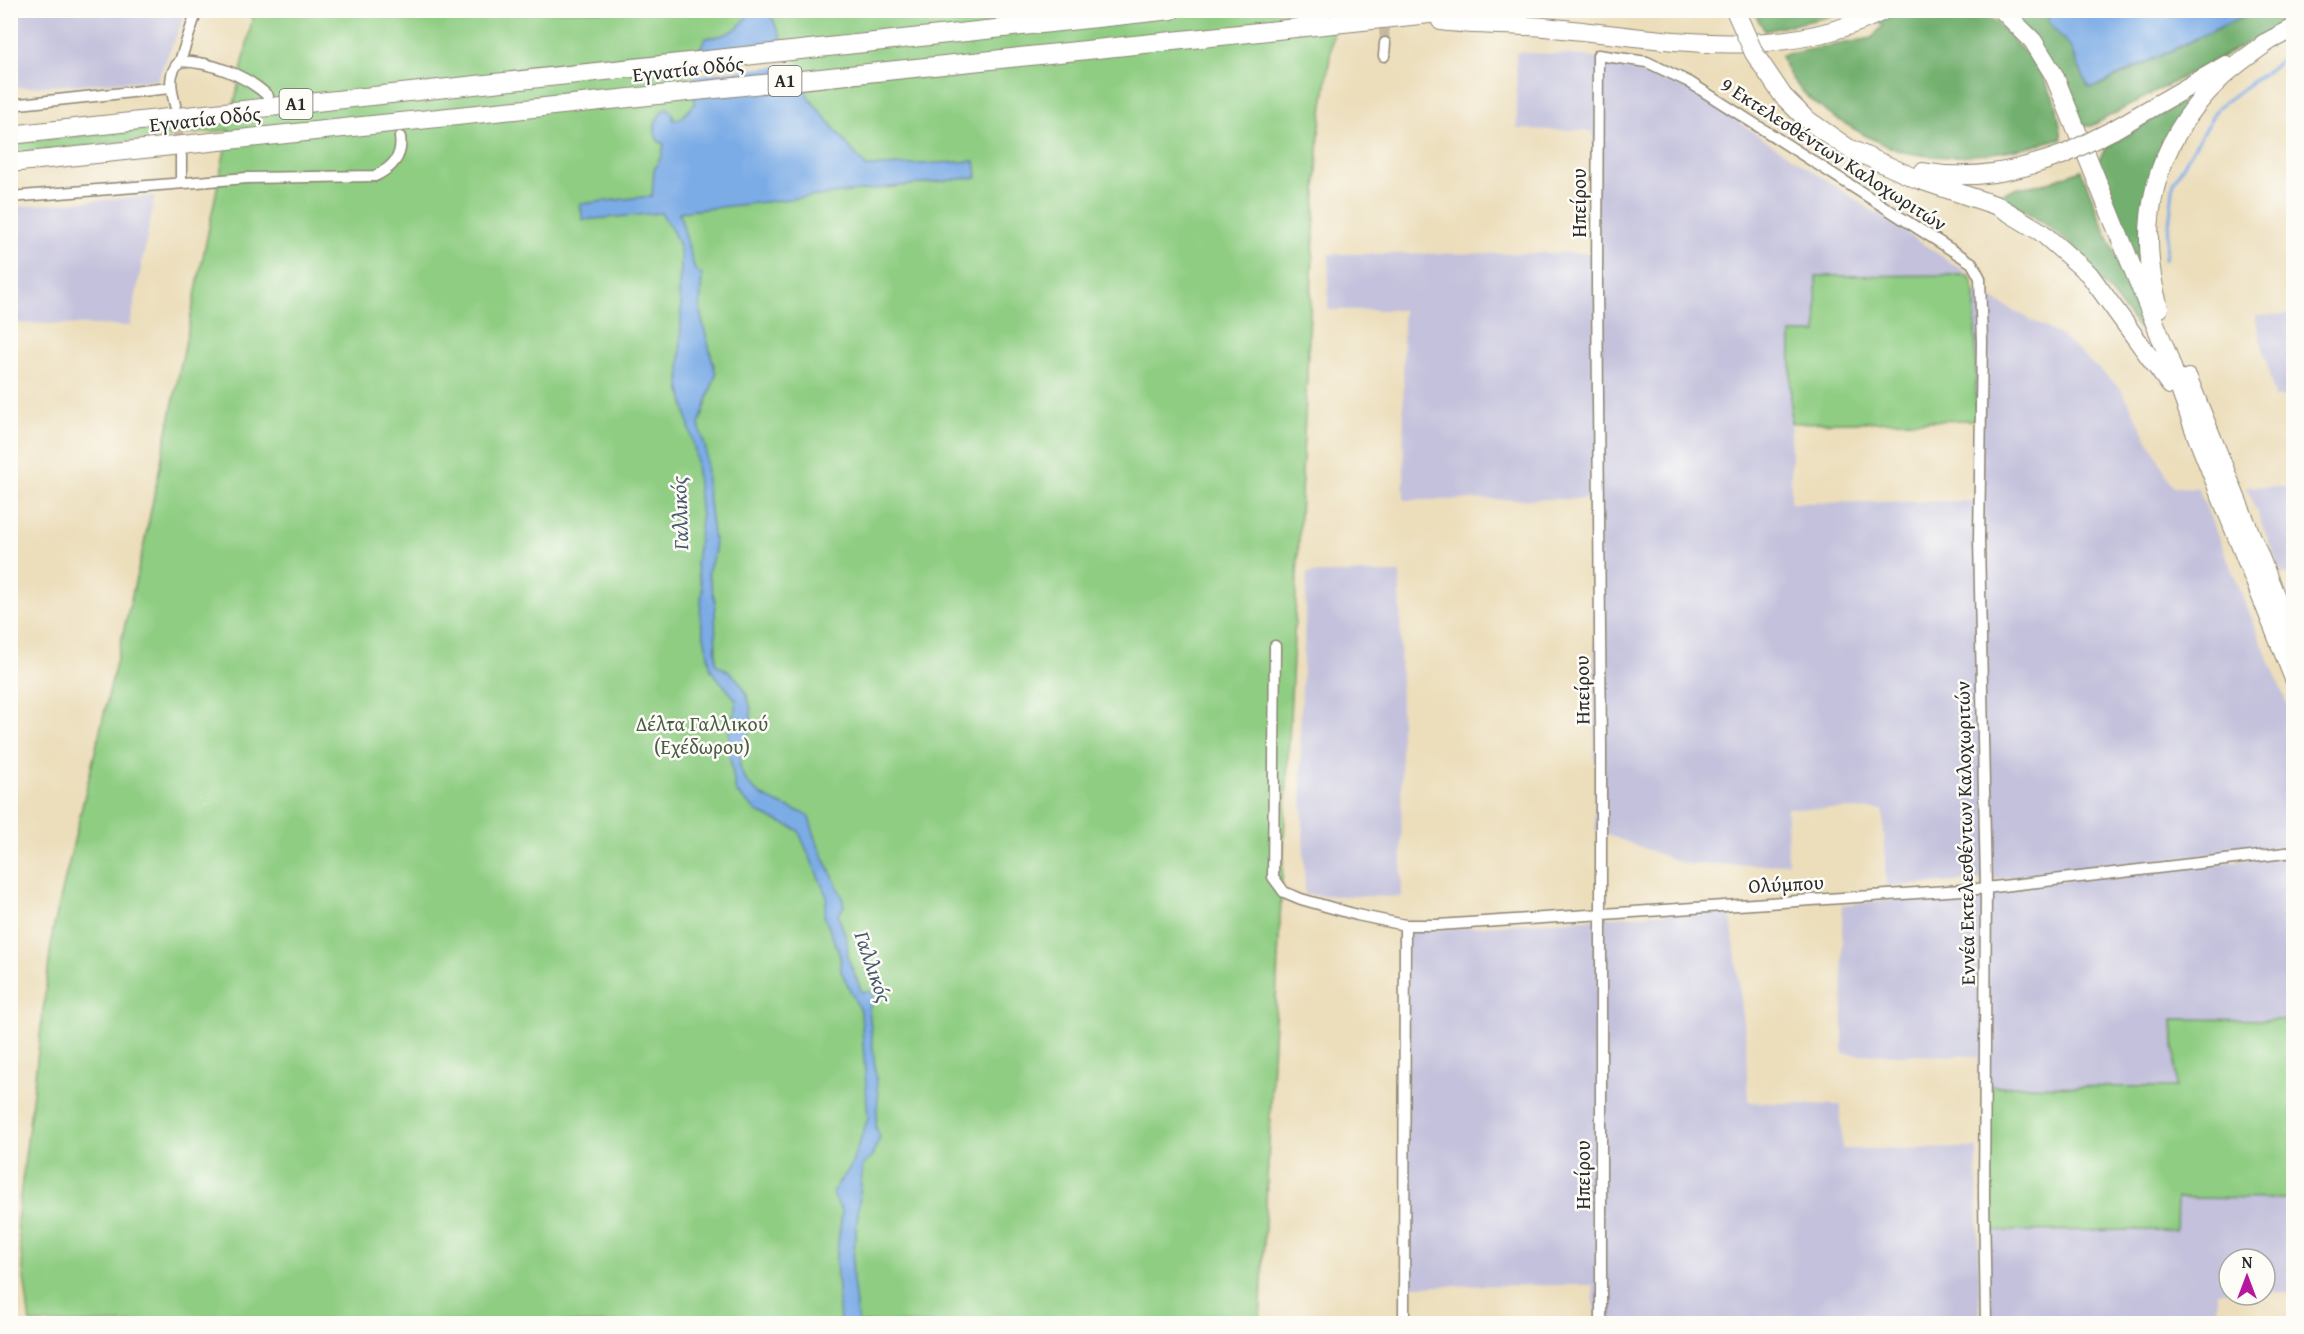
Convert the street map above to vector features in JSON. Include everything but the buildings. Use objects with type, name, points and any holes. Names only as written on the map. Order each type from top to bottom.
[{"type":"highway","name":"Εγνατία Οδός","points":[[10,135],[1172,10]]},
{"type":"highway","name":"Α1","points":[[1406,17],[1468,10]]},
{"type":"highway","points":[[1735,10],[1754,53],[1783,96],[1828,135],[1867,157],[1917,178],[1998,206],[2041,232],[2074,258],[2164,374],[2197,437]]},
{"type":"highway","points":[[2002,10],[2032,40],[2054,75],[2165,348],[2197,437],[2294,679]]},
{"type":"highway","points":[[1406,17],[1749,45],[1801,39],[1879,14]]},
{"type":"highway","name":"Εγνατία Οδός","points":[[10,164],[206,141],[1406,17]]},
{"type":"highway","points":[[1895,167],[1941,175],[1983,175],[2015,171],[2065,154],[2113,130],[2294,28]]},
{"type":"highway","points":[[2272,39],[2219,80],[2200,100],[2171,143],[2154,187],[2148,258],[2153,285],[2166,328],[2208,424],[2294,642]]},
{"type":"highway","points":[[479,74],[558,77]]},
{"type":"highway","points":[[201,114],[260,98]]},
{"type":"highway","points":[[481,122],[560,104]]},
{"type":"highway","points":[[206,141],[256,144]]},
{"type":"street","points":[[175,105],[170,88],[174,67],[180,61],[196,10]]},
{"type":"street","points":[[1384,56],[1385,43]]},
{"type":"street","name":"9 Εκτελεσθέντων Καλοχωριτών","points":[[1598,55],[1647,62],[1689,82],[1972,263],[1980,278],[1982,342]]},
{"type":"street","name":"Ηπείρου","points":[[1598,55],[1601,1323]]},
{"type":"street","points":[[180,61],[224,70],[258,86],[260,98]]},
{"type":"street","points":[[10,105],[170,88]]},
{"type":"street","points":[[10,197],[247,178],[375,176],[388,170],[400,155],[400,137]]},
{"type":"street","points":[[181,156],[181,182]]},
{"type":"street","name":"Εννέα Εκτελεσθέντων Καλοχωριτών","points":[[1982,342],[1979,538],[1986,888],[1984,1196],[1986,1323]]},
{"type":"street","name":"Ολύμπου","points":[[1275,646],[1273,877],[1284,892],[1357,915],[1405,925],[1438,926],[1986,888],[2294,852]]},
{"type":"street","points":[[1404,1323],[1405,925]]},
{"type":"shaded area","points":[[11,10],[187,11],[157,80],[11,88]]},
{"type":"shaded area","points":[[1516,52],[1587,56],[1687,88],[1970,275],[1816,276],[1817,333],[1791,333],[1791,503],[1976,501],[1975,294],[1987,296],[2061,336],[2122,390],[2173,487],[2198,488],[2293,718],[2293,845],[1997,879],[1886,887],[1883,810],[1787,808],[1788,862],[1771,865],[1685,864],[1595,830],[1594,499],[1404,500],[1403,310],[1328,310],[1329,254],[1593,253],[1593,131],[1517,129]]},
{"type":"shaded area","points":[[155,196],[130,326],[11,323],[11,207]]},
{"type":"shaded area","points":[[2293,314],[2293,397],[2275,397],[2255,316]]},
{"type":"shaded area","points":[[2246,486],[2293,487],[2293,574],[2282,574]]},
{"type":"shaded area","points":[[1307,573],[1400,573],[1402,897],[1305,895],[1300,732]]},
{"type":"shaded area","points":[[2293,855],[2293,1020],[2174,1019],[2176,1087],[1979,1086],[1978,1056],[1843,1054],[1842,905]]},
{"type":"shaded area","points":[[1730,909],[1746,1040],[1748,1102],[1841,1105],[1842,1149],[1977,1148],[1980,1323],[1595,1323],[1593,1285],[1407,1286],[1407,939],[1412,931]]},
{"type":"shaded area","points":[[2176,1198],[2293,1199],[2293,1292],[2277,1292],[2277,1247],[2217,1247],[2217,1323],[1989,1323],[1988,1231],[2176,1230]]},
{"type":"green space","points":[[1753,10],[1855,11],[1765,31]]},
{"type":"green space","name":"Δέλτα Γαλλικού (Εχέδωρου)","points":[[254,11],[1381,11],[1336,15],[1319,133],[1260,1323],[30,1323],[17,1222],[53,930],[144,544],[229,130],[11,154],[10,143],[231,119]]},
{"type":"green space","points":[[1873,11],[1977,11],[1995,21],[2038,67],[2056,103],[2062,138],[1986,154],[1927,156],[1889,147],[1828,113],[1796,84],[1781,55],[1872,38],[1883,26]]},
{"type":"green space","points":[[2010,11],[2051,11],[2048,15],[2050,24],[2070,47],[2088,86],[2098,86],[2254,11],[2293,11],[2294,18],[2091,126],[2083,126]]},
{"type":"green space","points":[[2192,96],[2195,97],[2141,224],[2140,255],[2136,258],[2096,164],[2106,148]]},
{"type":"green space","points":[[2081,170],[2147,327],[2144,330],[2139,329],[2073,246],[2045,224],[2003,197],[2002,194],[2015,188],[2043,184]]},
{"type":"green space","points":[[1970,275],[1975,294],[1976,420],[1791,423],[1791,333],[1817,333],[1816,276]]},
{"type":"green space","points":[[2173,1019],[2293,1020],[2293,1199],[2177,1198],[2176,1230],[1988,1231],[1989,1086],[2176,1087]]},
{"type":"water","points":[[2051,10],[2254,11],[2092,88],[2088,86],[2070,47],[2050,24],[2048,15]]},
{"type":"water","points":[[749,11],[769,11],[809,98],[866,167],[975,161],[977,177],[679,212],[695,270],[702,275],[700,312],[716,374],[699,425],[706,450],[707,485],[715,551],[708,572],[715,601],[716,664],[740,682],[747,694],[750,708],[750,728],[740,756],[740,767],[747,782],[761,795],[808,815],[818,845],[842,896],[844,906],[838,915],[847,940],[848,959],[862,992],[869,991],[874,997],[869,1009],[878,1097],[876,1128],[880,1137],[871,1158],[863,1165],[852,1271],[858,1323],[840,1323],[836,1259],[842,1212],[832,1192],[850,1168],[868,1118],[861,1013],[841,971],[840,956],[824,916],[827,897],[798,830],[757,812],[736,792],[728,748],[730,722],[736,710],[736,700],[711,670],[700,616],[702,590],[696,564],[701,519],[695,452],[680,386],[680,250],[674,233],[661,213],[583,220],[580,204],[652,196],[654,170],[662,155],[664,144],[656,137],[655,124],[664,109],[668,108],[673,114],[673,120],[680,119],[695,104],[694,70],[701,46],[706,38],[720,36],[737,28]]},
{"type":"pier","points":[[787,43],[797,64],[690,76],[695,53]]},
{"type":"waterway","points":[[2165,260],[2174,181],[2218,107],[2294,51]]},
{"type":"tunnel","points":[[1383,14],[1385,43]]},
{"type":"tunnel","points":[[176,114],[180,149]]},
{"type":"water label","name":"Γαλλικός","points":[[680,513]]},
{"type":"water label","name":"Γαλλικός","points":[[873,967]]}]
